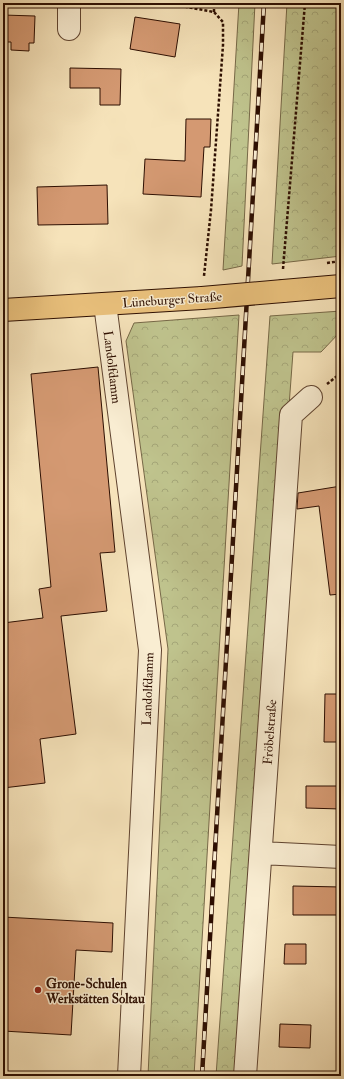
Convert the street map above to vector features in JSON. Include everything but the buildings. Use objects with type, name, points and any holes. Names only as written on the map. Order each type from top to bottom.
[{"type":"main road","name":"Lüneburger Straße","points":[[3,310],[105,304],[203,287],[283,291],[341,286]]},
{"type":"street","points":[[69,3],[69,29]]},
{"type":"street","name":"Landolfdamm","points":[[105,304],[150,650],[128,1076]]},
{"type":"street","name":"Fröbelstraße","points":[[245,1076],[291,415],[311,397]]},
{"type":"street","points":[[261,854],[341,857]]},
{"type":"path","points":[[166,3],[214,12],[223,22],[223,45],[211,210],[203,287]]},
{"type":"path","points":[[214,3],[214,12]]},
{"type":"path","points":[[283,291],[284,262],[305,3]]},
{"type":"green space","points":[[239,3],[255,3],[242,266],[223,270]]},
{"type":"green space","points":[[287,3],[340,3],[336,194],[341,223],[341,256],[272,264]]},
{"type":"green space","points":[[341,311],[341,331],[321,352],[293,352],[241,1076],[216,1076],[270,316]]},
{"type":"green space","points":[[239,315],[194,1076],[148,1076],[168,649],[126,341],[134,323]]},
{"type":"railway","points":[[202,1076],[264,3]]},
{"type":"place","name":"Grone-Schulen Werkstätten Soltau","points":[[38,990]]}]
